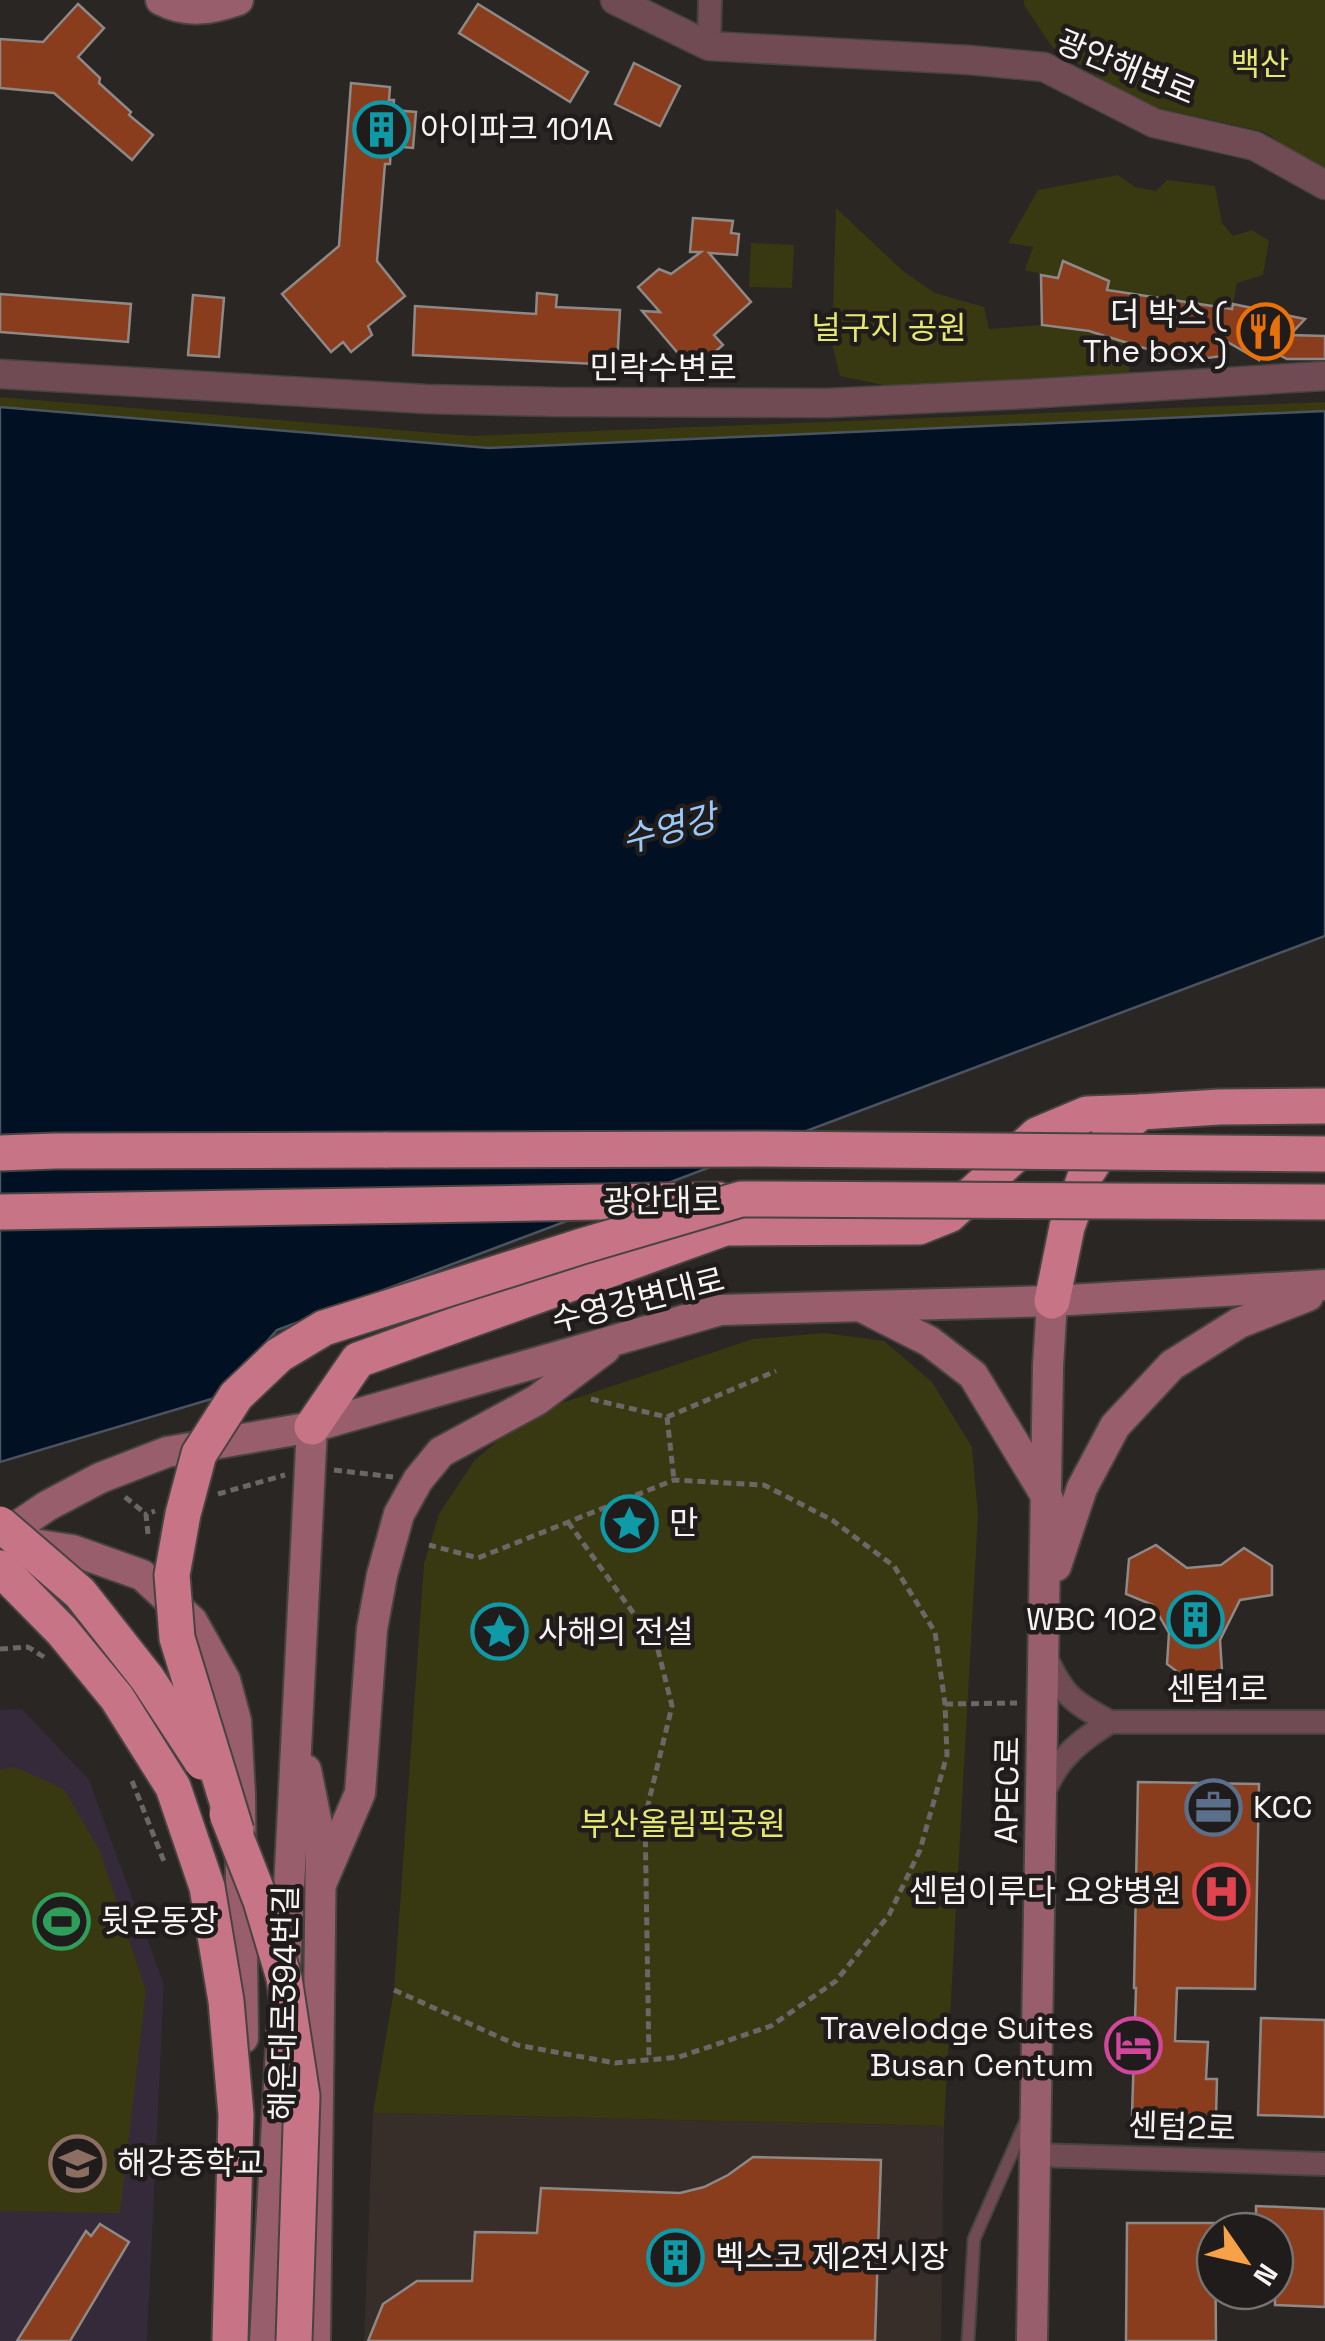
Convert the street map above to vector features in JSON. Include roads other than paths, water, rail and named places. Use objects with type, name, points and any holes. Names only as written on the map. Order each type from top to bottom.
[{"type":"highway","points":[[312,1428],[358,1360],[725,1228],[919,1227],[949,1215],[1037,1135],[1087,1114],[1325,1106]]},
{"type":"highway","points":[[1052,1301],[1067,1227],[1086,1174],[1110,1138],[1141,1112]]},
{"type":"highway","name":"광안대로","points":[[0,1153],[781,1149],[1325,1154]]},
{"type":"highway","points":[[294,2341],[302,2096],[284,1978],[177,1638],[172,1575],[199,1454],[236,1396],[279,1355],[324,1328],[741,1200]]},
{"type":"highway","name":"광안대로","points":[[0,1212],[741,1200],[1325,1202]]},
{"type":"highway","points":[[0,1524],[80,1594],[147,1678],[199,1757],[236,1832]]},
{"type":"highway","points":[[0,1568],[62,1630],[116,1698],[172,1787],[207,1888],[226,2001],[236,2115],[226,2341]]},
{"type":"main road","points":[[162,0],[190,10],[238,0]]},
{"type":"main road","points":[[1046,1598],[1082,1488],[1115,1426],[1172,1366],[1239,1322],[1325,1287]]},
{"type":"main road","name":"수영강변대로","points":[[0,1538],[47,1506],[100,1478],[167,1452],[312,1428],[720,1310],[1052,1301],[1325,1287]]},
{"type":"main road","name":"APEC로","points":[[1032,2341],[1052,1301]]},
{"type":"main road","points":[[857,1305],[929,1341],[973,1374],[1048,1499]]},
{"type":"main road","points":[[320,1884],[360,1793],[372,1629],[399,1514],[440,1452],[537,1400],[620,1338]]},
{"type":"main road","name":"해운대로394번길","points":[[266,2341],[312,1428]]},
{"type":"main road","points":[[0,1538],[72,1550],[142,1575],[192,1620],[225,1680],[236,1721],[240,1795],[244,2094]]},
{"type":"main road","name":"해운대로394번길","points":[[298,1728],[321,1844],[315,2341]]},
{"type":"main road","name":"해운대로394번길","points":[[226,2341],[244,2094],[298,1728]]},
{"type":"main road","name":"해운대로394번길","points":[[236,2207],[277,2129]]},
{"type":"street","name":"광안해변로","points":[[615,0],[709,46],[1044,67],[1154,124],[1255,146],[1325,186]]},
{"type":"street","points":[[709,46],[710,0]]},
{"type":"street","name":"민락수변로","points":[[0,374],[426,399],[808,403],[1325,376]]},
{"type":"street","points":[[1042,1796],[1054,1769],[1081,1740],[1110,1722],[1082,1707],[1058,1685],[1044,1654]]},
{"type":"street","name":"센텀1로","points":[[1110,1722],[1325,1722]]},
{"type":"street","name":"센텀2로","points":[[1036,2156],[1325,2164]]},
{"type":"lane","points":[[968,2341],[974,2238],[1037,2096]]},
{"type":"water","name":"수영강","points":[[0,407],[489,448],[1325,411],[1325,936],[277,1330],[251,1359],[255,1386],[0,1462]]},
{"type":"place","name":"아이파크 101A","points":[[381,129]]},
{"type":"place","name":"더 박스 ( The box )","points":[[1266,332]]},
{"type":"place","name":"만","points":[[630,1523]]},
{"type":"place","name":"WBC 102","points":[[1196,1619]]},
{"type":"place","name":"사해의 전설","points":[[499,1632]]},
{"type":"place","name":"KCC","points":[[1214,1807]]},
{"type":"place","name":"센텀이루다 요양병원","points":[[1221,1891]]},
{"type":"place","name":"뒷운동장","points":[[62,1921]]},
{"type":"place","name":"Travelodge Suites Busan Centum","points":[[1133,2046]]},
{"type":"place","name":"해강중학교","points":[[78,2163]]},
{"type":"place","name":"벡스코 제2전시장","points":[[676,2257]]},
{"type":"park label","name":"백산","points":[[1260,64]]},
{"type":"park label","name":"널구지 공원","points":[[889,328]]},
{"type":"park label","name":"부산올림픽공원","points":[[683,1824]]}]
